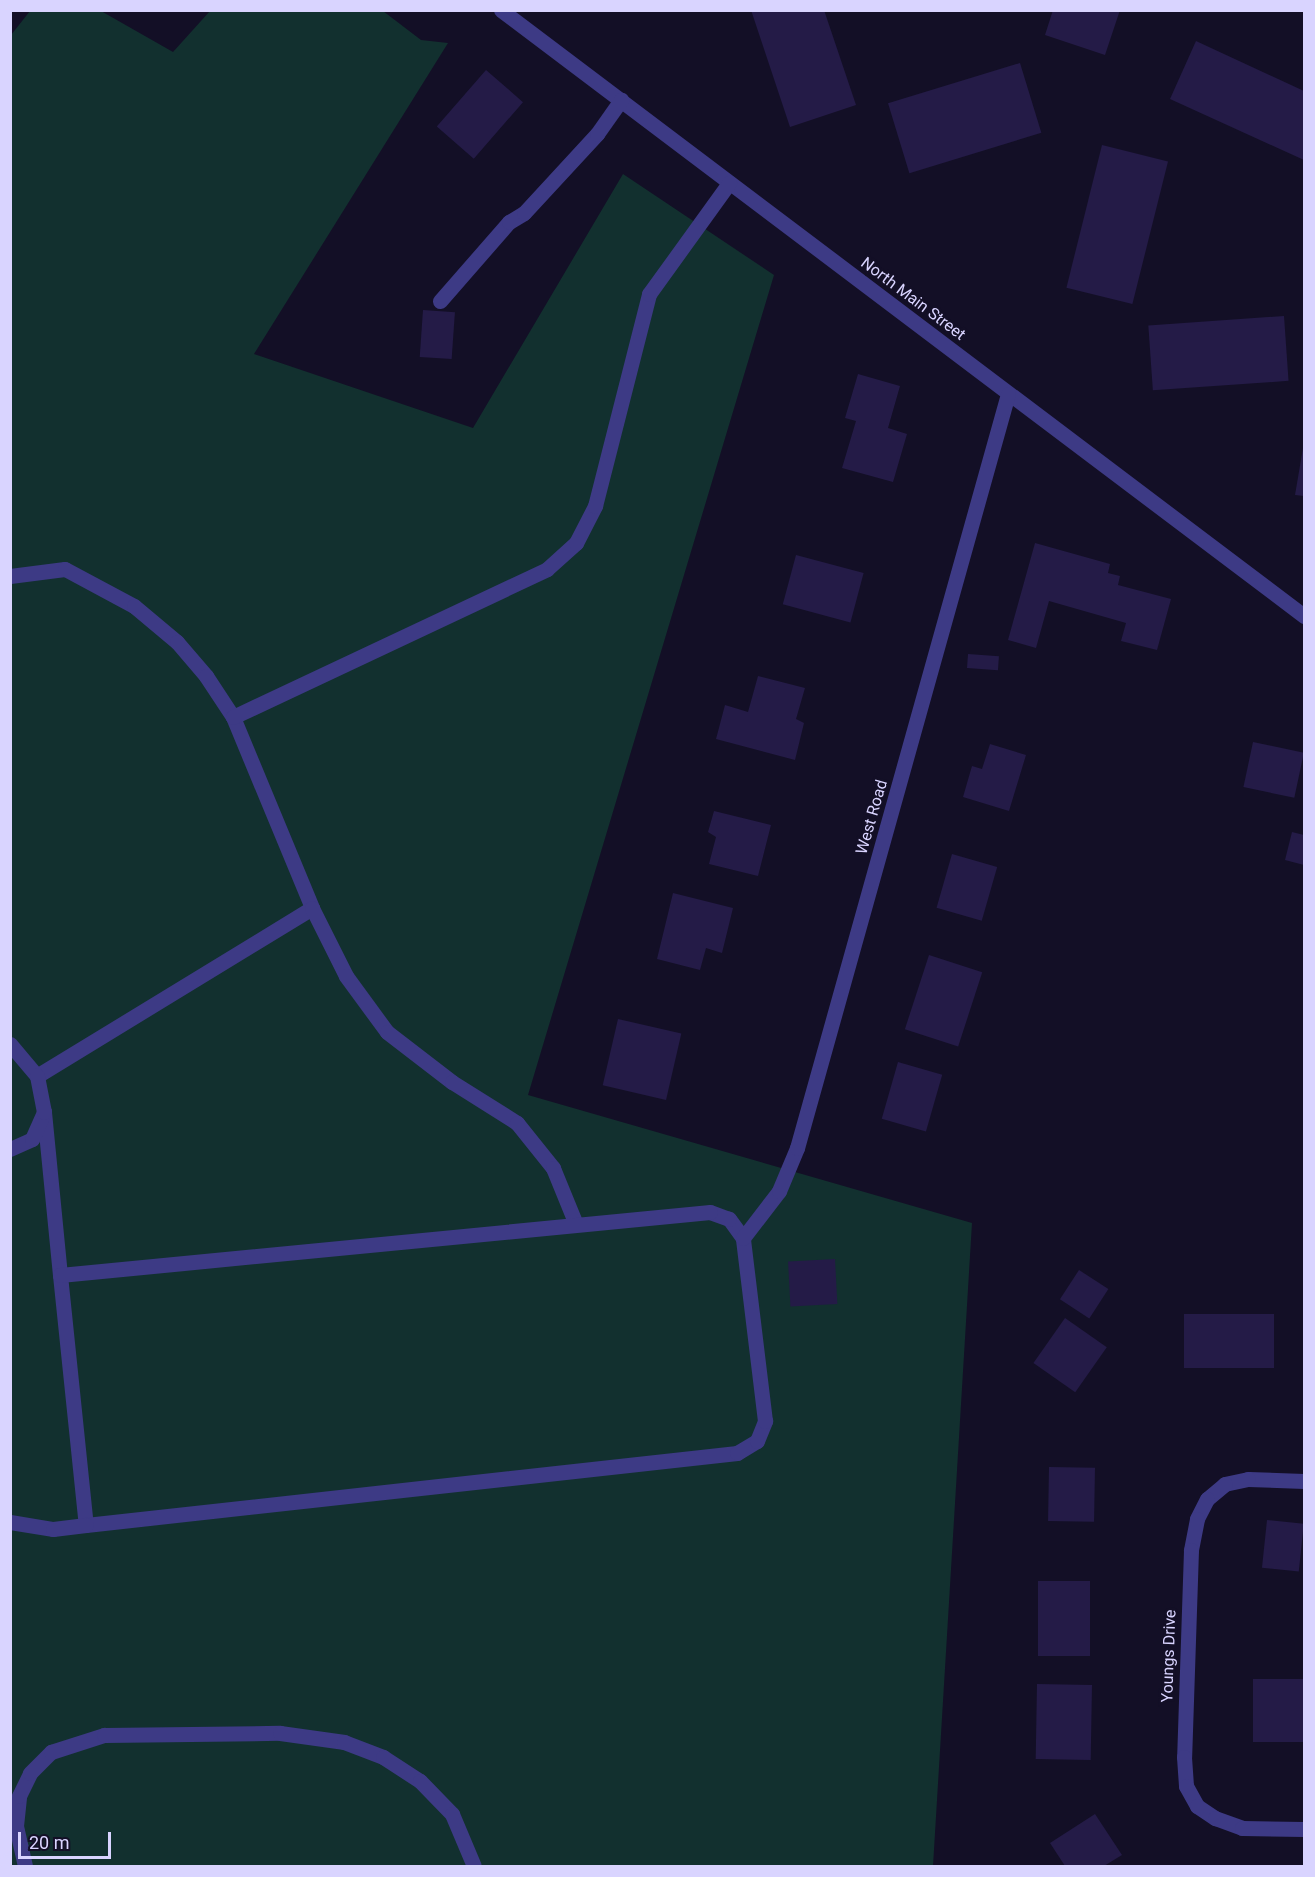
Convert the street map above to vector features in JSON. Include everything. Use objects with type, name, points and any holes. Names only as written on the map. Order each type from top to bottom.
[{"type":"street","name":"North Main Street","points":[[501,10],[1008,394],[1305,615]]},
{"type":"street","points":[[440,301],[509,222],[524,213],[597,134],[621,100]]},
{"type":"street","points":[[233,717],[547,569],[576,543],[595,506],[649,294],[729,183]]},
{"type":"street","name":"West Road","points":[[743,1238],[779,1191],[797,1148],[1008,394]]},
{"type":"street","points":[[10,576],[65,569],[134,606],[177,642],[206,676],[233,717],[312,908],[346,976],[387,1032],[452,1082],[517,1123],[553,1168],[575,1222]]},
{"type":"street","points":[[37,1076],[312,908]]},
{"type":"street","points":[[10,1044],[37,1076],[44,1112],[86,1525]]},
{"type":"street","points":[[10,1149],[32,1139],[44,1112]]},
{"type":"street","points":[[10,1522],[53,1529],[737,1453],[757,1441],[765,1421],[743,1238],[729,1219],[710,1212],[575,1222],[60,1275]]},
{"type":"street","name":"Youngs Drive","points":[[1305,1481],[1248,1479],[1225,1484],[1206,1499],[1197,1519],[1191,1550],[1184,1757],[1186,1786],[1197,1806],[1215,1818],[1242,1828],[1305,1829]]},
{"type":"street","points":[[25,1866],[16,1826],[19,1796],[30,1773],[51,1752],[104,1735],[280,1733],[344,1742],[383,1757],[420,1781],[452,1814],[474,1866]]},
{"type":"green space","points":[[30,11],[101,11],[173,52],[210,11],[383,11],[421,40],[448,43],[254,354],[473,428],[623,174],[774,275],[528,1095],[972,1223],[933,1866],[11,1866],[11,35]]},
{"type":"building","points":[[751,10],[824,10],[856,105],[790,127]]},
{"type":"building","points":[[1053,10],[1120,10],[1105,55],[1045,35]]},
{"type":"building","points":[[1196,41],[1304,91],[1304,160],[1170,99]]},
{"type":"building","points":[[1020,63],[1041,133],[909,173],[888,103]]},
{"type":"building","points":[[486,70],[523,102],[474,159],[437,127]]},
{"type":"building","points":[[1102,145],[1168,161],[1132,304],[1066,288]]},
{"type":"building","points":[[423,310],[455,312],[452,359],[420,357]]},
{"type":"building","points":[[1284,316],[1289,381],[1153,390],[1148,325]]},
{"type":"building","points":[[858,374],[900,386],[888,428],[907,434],[893,482],[842,468],[856,421],[845,418]]},
{"type":"building","points":[[1304,448],[1304,496],[1295,495]]},
{"type":"building","points":[[1035,543],[1110,564],[1108,573],[1120,576],[1118,585],[1171,599],[1157,650],[1121,641],[1126,623],[1049,601],[1036,648],[1008,640]]},
{"type":"building","points":[[796,555],[864,573],[850,622],[783,604]]},
{"type":"building","points":[[968,654],[999,656],[998,670],[967,668]]},
{"type":"building","points":[[758,676],[805,688],[796,719],[804,723],[795,760],[716,739],[725,705],[748,712]]},
{"type":"building","points":[[1253,742],[1304,753],[1294,798],[1243,787]]},
{"type":"building","points":[[990,744],[1026,755],[1009,811],[963,797],[972,766],[982,769]]},
{"type":"building","points":[[714,811],[771,825],[758,876],[709,864],[716,837],[708,832]]},
{"type":"building","points":[[1292,832],[1304,835],[1304,865],[1285,860]]},
{"type":"building","points":[[952,854],[997,867],[982,921],[937,908]]},
{"type":"building","points":[[673,893],[733,908],[722,953],[706,948],[700,970],[657,959]]},
{"type":"building","points":[[929,955],[982,972],[958,1046],[905,1029]]},
{"type":"building","points":[[618,1019],[681,1034],[666,1100],[603,1085]]},
{"type":"building","points":[[898,1062],[942,1075],[926,1131],[882,1119]]},
{"type":"building","points":[[835,1259],[837,1304],[790,1306],[788,1261]]},
{"type":"building","points":[[1079,1270],[1108,1289],[1089,1318],[1060,1299]]},
{"type":"building","points":[[1184,1314],[1274,1314],[1274,1368],[1184,1368]]},
{"type":"building","points":[[1065,1318],[1107,1347],[1075,1392],[1033,1363]]},
{"type":"building","points":[[1049,1467],[1095,1468],[1094,1522],[1048,1521]]},
{"type":"building","points":[[1267,1520],[1304,1524],[1299,1572],[1262,1568]]},
{"type":"building","points":[[1038,1581],[1090,1581],[1090,1656],[1038,1656]]},
{"type":"building","points":[[1253,1679],[1304,1679],[1304,1742],[1253,1742]]},
{"type":"building","points":[[1037,1684],[1092,1685],[1091,1760],[1036,1759]]},
{"type":"building","points":[[1095,1814],[1122,1855],[1104,1866],[1065,1866],[1050,1843]]}]
